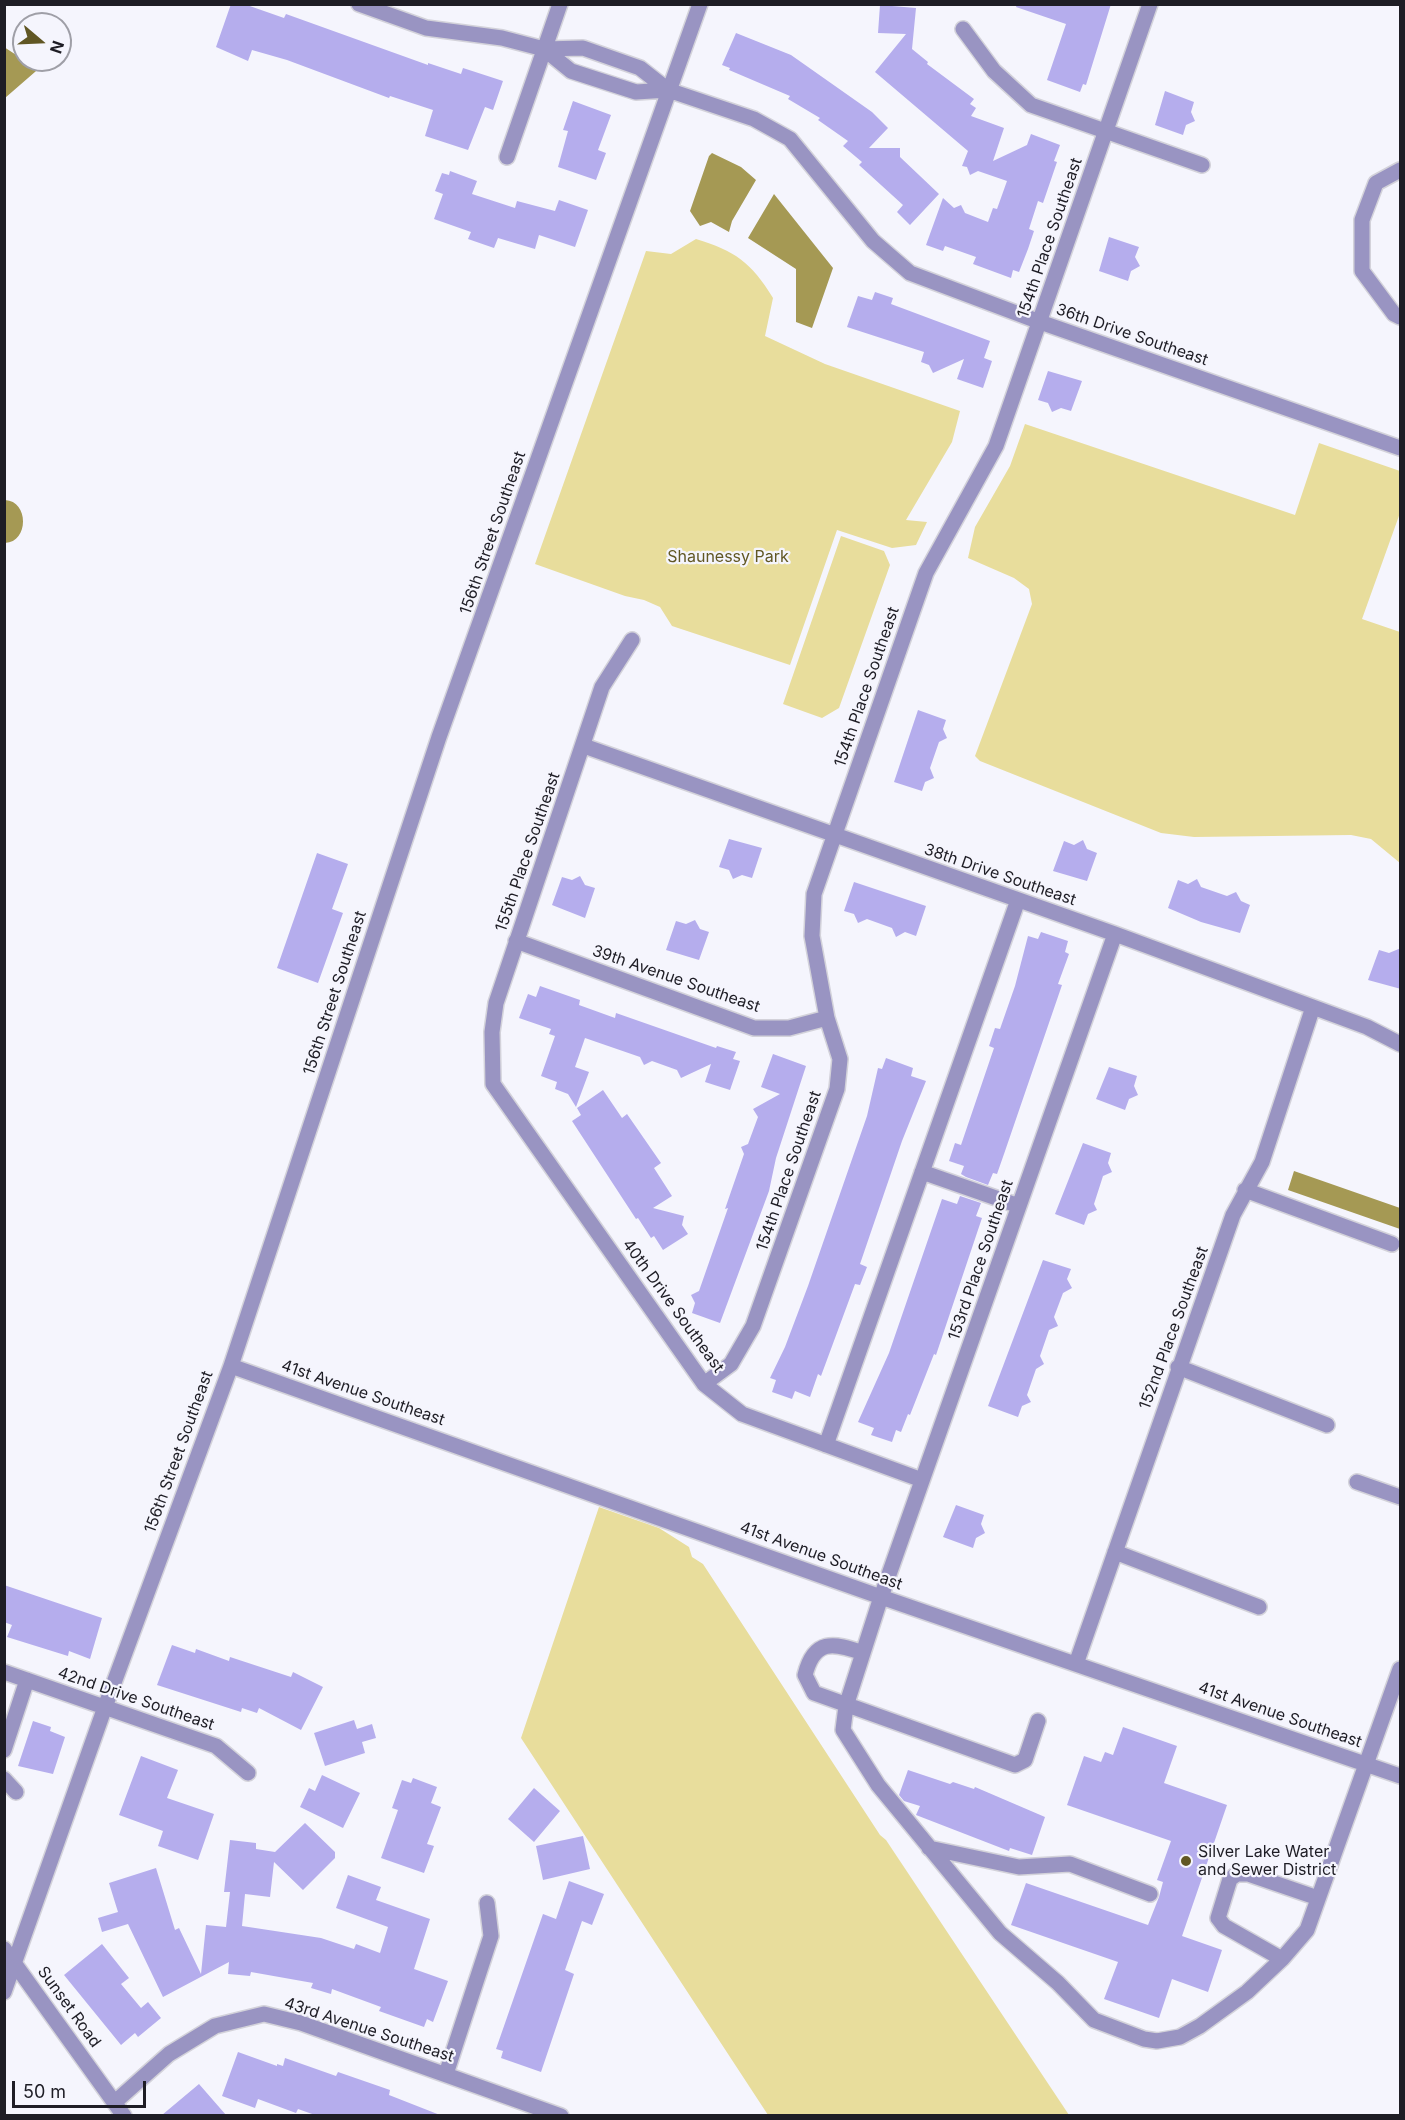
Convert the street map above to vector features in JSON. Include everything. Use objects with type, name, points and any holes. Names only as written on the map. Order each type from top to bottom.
[{"type":"street","name":"36th Drive Southeast","points":[[359,4],[426,28],[451,34],[502,38],[544,49],[583,48],[640,68],[668,90],[754,119],[790,140],[873,241],[910,273],[1040,322],[1401,448]]},
{"type":"street","points":[[507,157],[560,4]]},
{"type":"street","name":"156th Street Southeast","points":[[4,1992],[105,1707],[231,1366],[439,737],[700,4]]},
{"type":"street","name":"154th Place Southeast","points":[[704,1384],[731,1364],[753,1326],[818,1148],[837,1089],[840,1059],[827,1018],[812,936],[814,894],[833,835],[926,573],[996,446],[1150,4]]},
{"type":"street","points":[[963,29],[994,71],[1031,105],[1202,165]]},
{"type":"street","name":"36th Drive Southeast","points":[[544,49],[572,71],[636,92],[668,90]]},
{"type":"street","points":[[1401,170],[1376,183],[1362,220],[1362,271],[1394,314],[1401,317]]},
{"type":"street","name":"155th Place Southeast","points":[[493,1084],[492,1032],[496,1003],[602,687],[632,640]]},
{"type":"street","name":"38th Drive Southeast","points":[[584,746],[1115,934],[1367,1027],[1401,1044]]},
{"type":"street","points":[[826,1445],[1018,900]]},
{"type":"street","name":"153rd Place Southeast","points":[[1115,934],[881,1597],[846,1706],[843,1730],[878,1785],[1000,1933],[1058,1983],[1094,2020],[1120,2032],[1157,2041],[1180,2037],[1228,2007],[1282,1959],[1307,1930],[1401,1669]]},
{"type":"street","name":"39th Avenue Southeast","points":[[516,941],[754,1028],[789,1028],[827,1018]]},
{"type":"street","name":"152nd Place Southeast","points":[[1076,1664],[1178,1367],[1233,1215],[1262,1162],[1313,1007]]},
{"type":"street","name":"40th Drive Southeast","points":[[493,1084],[704,1384],[742,1414],[922,1480]]},
{"type":"street","points":[[922,1172],[1019,1206]]},
{"type":"street","points":[[1245,1190],[1392,1244]]},
{"type":"street","name":"41st Avenue Southeast","points":[[231,1366],[881,1597],[1401,1776]]},
{"type":"street","points":[[1178,1367],[1327,1425]]},
{"type":"street","points":[[1357,1482],[1401,1497]]},
{"type":"street","points":[[1115,1552],[1259,1607]]},
{"type":"street","points":[[863,1653],[840,1645],[829,1645],[813,1653],[805,1675],[814,1693],[1015,1765],[1025,1760],[1038,1721]]},
{"type":"street","name":"42nd Drive Southeast","points":[[4,1672],[216,1746],[248,1773]]},
{"type":"street","points":[[4,1750],[27,1680]]},
{"type":"street","points":[[4,1779],[16,1792]]},
{"type":"street","points":[[929,1848],[1019,1868],[1070,1864],[1149,1894]]},
{"type":"street","points":[[1282,1959],[1224,1926],[1218,1918],[1230,1879],[1237,1874],[1248,1874],[1318,1898]]},
{"type":"street","points":[[446,2074],[491,1936],[487,1903]]},
{"type":"street","name":"Sunset Road","points":[[4,1949],[124,2115]]},
{"type":"street","name":"43rd Avenue Southeast","points":[[115,2102],[169,2054],[215,2026],[264,2014],[301,2023],[561,2115]]},
{"type":"green space","name":"Shaunessy Park","points":[[696,239],[732,253],[757,275],[765,286],[773,298],[765,336],[825,364],[960,411],[952,442],[906,520],[927,522],[916,545],[892,548],[837,530],[790,665],[672,626],[660,607],[535,564],[646,251],[671,254]]},
{"type":"green space","points":[[1025,424],[1295,515],[1319,443],[1400,471],[1400,513],[1362,619],[1400,632],[1400,863],[1371,839],[1351,835],[1194,837],[1161,833],[980,761],[975,756],[1032,604],[1029,589],[1014,578],[968,558],[975,527],[1010,466]]},
{"type":"green space","points":[[841,536],[884,551],[890,565],[839,708],[822,718],[783,704]]},
{"type":"green space","points":[[599,1507],[659,1528],[689,1547],[692,1557],[703,1564],[880,1835],[886,1840],[1069,2115],[768,2115],[521,1738]]},
{"type":"shaded area","points":[[4,47],[12,52],[12,72],[35,72],[5,98]]},
{"type":"shaded area","points":[[712,153],[741,167],[756,180],[732,221],[729,232],[711,222],[700,226],[690,211]]},
{"type":"shaded area","points":[[774,194],[833,268],[812,328],[796,322],[796,269],[748,238]]},
{"type":"shaded area","points":[[5,500],[13,502],[18,507],[23,522],[18,536],[13,541],[5,543]]},
{"type":"shaded area","points":[[1294,1171],[1400,1208],[1400,1229],[1288,1190]]},
{"type":"building","points":[[231,4],[244,4],[284,18],[286,14],[428,65],[428,63],[461,74],[463,68],[503,81],[493,110],[485,107],[468,150],[425,136],[433,110],[390,96],[389,98],[287,60],[252,50],[248,61],[216,47]]},
{"type":"building","points":[[1017,4],[1111,4],[1086,85],[1083,84],[1080,92],[1047,80],[1066,24],[1016,7]]},
{"type":"building","points":[[880,5],[916,8],[912,49],[928,62],[927,64],[974,99],[970,104],[976,108],[971,116],[1004,128],[993,161],[1027,145],[1031,134],[1060,145],[1054,161],[1057,162],[1043,203],[1038,201],[1029,229],[1034,231],[1028,249],[1019,272],[1013,270],[1011,278],[973,264],[976,257],[945,246],[943,251],[926,245],[943,198],[954,208],[961,205],[965,213],[988,222],[993,208],[997,209],[1007,181],[978,171],[970,175],[967,167],[962,166],[968,151],[875,72],[906,34],[878,33]]},
{"type":"building","points":[[736,33],[791,55],[872,112],[888,128],[869,148],[900,148],[900,157],[939,194],[910,225],[897,212],[903,205],[859,165],[862,162],[843,146],[848,141],[818,120],[820,118],[788,99],[790,96],[722,65]]},
{"type":"building","points":[[1165,91],[1194,102],[1191,112],[1195,121],[1186,125],[1183,135],[1155,125]]},
{"type":"building","points":[[573,101],[611,115],[598,150],[606,153],[596,180],[558,167],[568,131],[563,130]]},
{"type":"building","points":[[450,171],[477,181],[472,194],[515,208],[517,201],[555,211],[559,200],[588,210],[575,247],[539,235],[535,249],[498,238],[494,248],[468,239],[471,232],[434,219],[443,194],[435,191],[442,173],[449,175]]},
{"type":"building","points":[[1109,237],[1139,247],[1135,257],[1140,266],[1131,271],[1128,281],[1099,271]]},
{"type":"building","points":[[875,292],[893,298],[891,304],[990,341],[984,358],[992,361],[983,388],[957,379],[964,359],[933,373],[929,365],[921,362],[924,352],[847,327],[858,296],[872,300]]},
{"type":"building","points":[[1048,371],[1082,381],[1071,411],[1061,408],[1052,412],[1048,403],[1038,400]]},
{"type":"building","points":[[918,710],[946,720],[943,729],[947,738],[939,742],[930,768],[934,778],[925,782],[922,791],[894,782]]},
{"type":"building","points":[[729,839],[762,848],[752,878],[742,875],[733,879],[729,870],[719,867]]},
{"type":"building","points":[[1083,840],[1087,849],[1097,853],[1087,881],[1053,871],[1064,841],[1074,845]]},
{"type":"building","points":[[317,853],[348,864],[332,909],[343,913],[318,983],[277,968]]},
{"type":"building","points":[[580,876],[585,885],[595,888],[585,918],[552,905],[562,877],[572,880]]},
{"type":"building","points":[[1197,879],[1201,887],[1227,896],[1236,892],[1241,901],[1250,905],[1240,933],[1201,922],[1168,908],[1178,880],[1188,884]]},
{"type":"building","points":[[854,882],[926,906],[916,936],[905,932],[896,937],[892,928],[867,919],[858,923],[854,914],[844,911]]},
{"type":"building","points":[[695,920],[700,929],[709,932],[699,960],[666,950],[676,921],[686,924]]},
{"type":"building","points":[[1041,932],[1068,941],[1065,952],[1069,954],[1058,984],[1062,985],[997,1174],[993,1173],[988,1185],[961,1174],[964,1166],[949,1161],[955,1143],[961,1145],[994,1048],[989,1046],[995,1028],[1000,1029],[1015,986],[1028,936],[1038,939]]},
{"type":"building","points":[[1401,948],[1401,989],[1368,980],[1379,950],[1389,953]]},
{"type":"building","points":[[540,986],[580,1000],[579,1005],[615,1018],[616,1013],[716,1048],[717,1046],[736,1052],[733,1059],[740,1061],[730,1090],[705,1082],[711,1064],[681,1078],[677,1070],[652,1061],[644,1065],[640,1057],[585,1038],[575,1067],[589,1072],[576,1107],[568,1094],[555,1089],[557,1082],[541,1076],[555,1036],[549,1034],[551,1029],[519,1018],[528,994],[536,997]]},
{"type":"building","points":[[773,1054],[806,1066],[776,1158],[769,1191],[720,1323],[692,1313],[695,1303],[691,1295],[699,1291],[728,1208],[725,1209],[744,1154],[741,1147],[748,1144],[758,1117],[753,1109],[780,1094],[761,1087]]},
{"type":"building","points":[[886,1058],[913,1068],[911,1076],[926,1081],[902,1141],[860,1264],[867,1267],[860,1285],[855,1284],[821,1376],[818,1374],[810,1397],[795,1391],[792,1399],[772,1392],[776,1380],[770,1378],[785,1347],[808,1286],[867,1116],[878,1068],[882,1069]]},
{"type":"building","points":[[1109,1067],[1137,1076],[1134,1086],[1138,1095],[1129,1099],[1125,1110],[1096,1099]]},
{"type":"building","points":[[603,1090],[622,1118],[627,1114],[661,1163],[654,1168],[672,1196],[653,1208],[684,1216],[682,1225],[688,1234],[663,1250],[654,1236],[651,1238],[638,1218],[636,1219],[572,1121],[581,1115],[577,1108]]},
{"type":"building","points":[[1083,1143],[1111,1153],[1108,1163],[1112,1172],[1103,1176],[1094,1204],[1097,1210],[1088,1214],[1084,1225],[1055,1214]]},
{"type":"building","points":[[960,1196],[981,1203],[976,1216],[982,1218],[936,1355],[934,1354],[910,1415],[908,1414],[901,1432],[896,1430],[892,1442],[871,1435],[874,1428],[858,1422],[889,1353],[942,1199],[957,1204]]},
{"type":"building","points":[[1043,1260],[1071,1269],[1067,1279],[1072,1288],[1063,1293],[1054,1317],[1058,1326],[1049,1330],[1040,1356],[1044,1364],[1036,1369],[1027,1395],[1031,1402],[1022,1406],[1018,1417],[988,1406]]},
{"type":"building","points":[[956,1505],[984,1515],[981,1524],[985,1533],[976,1538],[973,1548],[943,1537]]},
{"type":"building","points":[[4,1585],[102,1618],[90,1659],[69,1651],[68,1656],[7,1637],[12,1625],[4,1622]]},
{"type":"building","points":[[172,1645],[195,1653],[196,1649],[229,1661],[230,1657],[291,1677],[293,1672],[323,1687],[301,1730],[259,1708],[257,1713],[242,1708],[241,1712],[157,1685]]},
{"type":"building","points":[[354,1720],[357,1729],[372,1724],[376,1738],[362,1742],[365,1753],[325,1766],[314,1733]]},
{"type":"building","points":[[33,1721],[51,1727],[50,1731],[65,1737],[53,1774],[18,1766]]},
{"type":"building","name":"Silver Lake Water and Sewer District","points":[[1123,1727],[1177,1746],[1164,1783],[1227,1805],[1182,1936],[1222,1950],[1208,1992],[1172,1979],[1159,2018],[1104,1999],[1118,1962],[1011,1925],[1026,1883],[1148,1925],[1159,1897],[1163,1882],[1157,1880],[1171,1841],[1067,1805],[1084,1756],[1101,1762],[1105,1752],[1113,1755]]},
{"type":"building","points":[[141,1756],[178,1770],[167,1798],[214,1814],[198,1860],[158,1846],[163,1831],[119,1815]]},
{"type":"building","points":[[908,1770],[950,1784],[953,1782],[974,1789],[975,1787],[1045,1817],[1032,1855],[1010,1848],[1009,1851],[916,1815],[920,1806],[904,1801],[899,1795]]},
{"type":"building","points":[[322,1775],[360,1793],[343,1828],[300,1807],[309,1788],[315,1791]]},
{"type":"building","points":[[413,1778],[437,1787],[431,1803],[441,1807],[427,1844],[434,1846],[424,1873],[381,1858],[398,1810],[392,1808],[402,1780],[411,1783]]},
{"type":"building","points":[[534,1788],[560,1811],[534,1842],[508,1819]]},
{"type":"building","points":[[305,1823],[335,1852],[335,1858],[303,1890],[274,1862],[270,1897],[245,1894],[242,1926],[321,1938],[354,1949],[356,1944],[380,1953],[388,1927],[336,1908],[348,1875],[381,1887],[376,1900],[430,1919],[414,1969],[448,1981],[433,2022],[427,2019],[424,2027],[379,2011],[381,2007],[332,1989],[331,1994],[311,1988],[313,1983],[251,1972],[250,1976],[228,1974],[229,1962],[163,1997],[128,1924],[102,1932],[98,1918],[118,1912],[109,1883],[156,1868],[175,1930],[179,1928],[201,1974],[206,1925],[226,1927],[230,1892],[224,1892],[230,1840],[256,1843],[256,1849],[275,1852]]},
{"type":"building","points":[[583,1836],[590,1869],[543,1880],[536,1846]]},
{"type":"building","points":[[569,1881],[604,1894],[592,1925],[582,1921],[565,1970],[574,1974],[541,2072],[501,2058],[503,2051],[496,2049],[543,1914],[556,1919]]},
{"type":"building","points":[[102,1944],[129,1978],[121,1984],[141,2008],[148,2002],[161,2018],[138,2037],[135,2033],[121,2045],[64,1975]]},
{"type":"building","points":[[238,2052],[277,2066],[277,2064],[283,2066],[285,2058],[336,2076],[338,2072],[390,2090],[389,2095],[440,2115],[315,2115],[298,2109],[296,2113],[258,2099],[255,2108],[222,2096]]},
{"type":"building","points":[[199,2084],[226,2115],[162,2115]]},
{"type":"place","name":"Silver Lake Water and Sewer District","points":[[1186,1861]]}]
